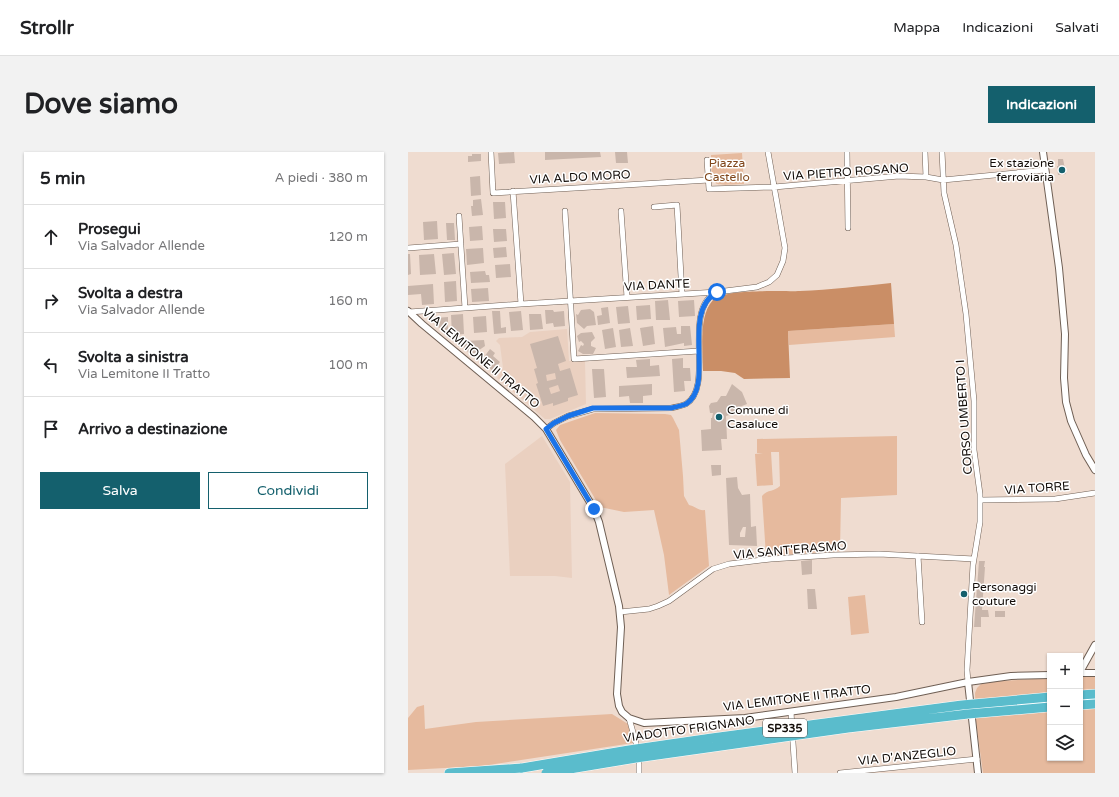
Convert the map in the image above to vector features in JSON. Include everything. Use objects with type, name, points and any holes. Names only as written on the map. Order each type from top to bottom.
[{"type":"highway","points":[[1083,695],[1095,694]]},
{"type":"highway","name":"VIADOTTO FRIGNANO","points":[[449,773],[522,768],[629,750],[720,737],[962,706],[1047,697]]},
{"type":"highway","points":[[1083,706],[1095,704]]},
{"type":"highway","name":"VIADOTTO FRIGNANO","points":[[546,773],[636,758],[848,728],[968,714],[1047,707]]},
{"type":"highway","points":[[1083,707],[1095,708]]},
{"type":"street","name":"VIA ALDO MORO","points":[[491,152],[493,192],[709,180]]},
{"type":"street","name":"VIA DANTE","points":[[409,311],[717,292],[764,285],[772,279],[781,268],[785,241],[768,152]]},
{"type":"street","points":[[847,152],[848,228]]},
{"type":"street","points":[[925,152],[926,177]]},
{"type":"street","name":"CORSO UMBERTO I","points":[[942,152],[944,194],[956,245],[966,314],[974,401],[974,450],[980,500],[980,522],[974,559],[967,670],[968,682]]},
{"type":"street","points":[[1042,152],[1059,268],[1065,334],[1064,378],[1066,402],[1071,421],[1086,455],[1095,470]]},
{"type":"street","points":[[707,160],[709,189],[774,187]]},
{"type":"street","name":"VIA PIETRO ROSANO","points":[[774,187],[899,176],[926,177],[943,180],[1045,170]]},
{"type":"street","points":[[513,192],[520,304]]},
{"type":"street","points":[[654,207],[677,205],[682,294]]},
{"type":"street","points":[[621,211],[627,297]]},
{"type":"street","points":[[565,212],[574,359],[699,351]]},
{"type":"street","points":[[459,216],[465,308]]},
{"type":"street","points":[[408,248],[461,244]]},
{"type":"street","points":[[546,429],[568,416],[593,408],[664,408],[686,404],[692,397],[698,380],[699,324],[702,310],[708,299],[717,292]]},
{"type":"street","name":"VIA LEMITONE II TRATTO","points":[[409,311],[534,417],[546,429],[594,509],[604,539],[619,606],[621,626],[617,694],[619,706],[629,718],[644,723],[744,718],[896,697],[968,682],[1011,676],[1047,674]]},
{"type":"street","name":"VIA TORRE","points":[[980,500],[1055,499],[1095,493]]},
{"type":"street","name":"VIA SANT'ERASMO","points":[[620,612],[639,611],[670,601],[713,570],[729,564],[771,559],[878,554],[974,559]]},
{"type":"street","points":[[918,556],[922,622]]},
{"type":"street","points":[[1083,667],[1095,645]]},
{"type":"street","points":[[1083,673],[1095,673]]},
{"type":"street","points":[[968,682],[978,773]]},
{"type":"street","points":[[791,712],[795,773]]},
{"type":"street","points":[[629,718],[636,743]]},
{"type":"street","name":"VIA D'ANZEGLIO","points":[[840,773],[976,759]]},
{"type":"street","points":[[639,764],[639,773]]},
{"type":"shaded area","points":[[891,283],[894,324],[788,331],[790,378],[744,379],[735,373],[703,371],[703,324],[708,307],[713,300],[719,296],[754,291],[792,291],[846,288]]},
{"type":"shaded area","points":[[567,329],[569,361],[585,361],[586,404],[550,419],[545,419],[497,378],[503,368],[500,345],[496,341],[499,338],[522,337],[530,332]]},
{"type":"shaded area","points":[[542,436],[570,482],[572,578],[555,576],[510,576],[505,464]]},
{"type":"green space","name":"Piazza Castello","points":[[742,153],[744,184],[725,185],[715,183],[712,174],[711,155]]},
{"type":"green space","points":[[894,324],[895,337],[789,345],[788,331]]},
{"type":"green space","points":[[595,413],[671,415],[679,430],[684,496],[689,505],[700,510],[705,510],[709,566],[669,595],[664,555],[654,510],[624,512],[600,507],[560,440],[556,430],[560,425]]},
{"type":"green space","points":[[897,436],[897,495],[841,498],[840,551],[766,556],[762,496],[766,492],[780,486],[779,452],[771,452],[773,485],[757,486],[755,454],[763,453],[757,453],[757,439]]},
{"type":"green space","points":[[865,595],[869,633],[851,635],[848,597]]},
{"type":"green space","points":[[1083,677],[1095,677],[1095,773],[983,773],[976,722],[975,693],[981,684],[999,681],[1047,678],[1047,761],[1083,761]]},
{"type":"green space","points":[[424,705],[425,729],[476,722],[612,714],[628,724],[633,743],[482,766],[408,770],[408,718],[417,707]]},
{"type":"building","points":[[514,152],[515,163],[499,164],[498,153]]},
{"type":"building","points":[[545,152],[600,152],[601,157],[545,160]]},
{"type":"building","points":[[615,152],[627,152],[628,163],[616,163]]},
{"type":"building","points":[[472,154],[481,154],[481,161],[468,162],[468,156],[472,156]]},
{"type":"building","name":"Ex stazione ferroviaria","points":[[1058,159],[1063,159],[1066,174],[1058,175]]},
{"type":"building","points":[[480,176],[481,195],[471,196],[470,177]]},
{"type":"building","points":[[481,199],[483,215],[472,216],[471,206],[473,206],[473,200]]},
{"type":"building","points":[[493,202],[505,202],[506,218],[494,219]]},
{"type":"building","points":[[437,221],[438,239],[424,240],[423,222]]},
{"type":"building","points":[[446,223],[454,223],[455,240],[447,240]]},
{"type":"building","points":[[482,226],[483,240],[470,241],[469,227]]},
{"type":"building","points":[[493,229],[506,229],[507,241],[494,242]]},
{"type":"building","points":[[506,247],[507,257],[494,258],[493,248]]},
{"type":"building","points":[[483,248],[484,263],[467,265],[466,249]]},
{"type":"building","points":[[454,253],[456,274],[444,275],[442,254]]},
{"type":"building","points":[[408,254],[410,254],[411,274],[408,275]]},
{"type":"building","points":[[434,254],[436,274],[420,275],[419,255]]},
{"type":"building","points":[[510,264],[511,277],[496,278],[495,265]]},
{"type":"building","points":[[485,271],[486,275],[489,275],[490,282],[471,283],[470,272]]},
{"type":"building","points":[[456,281],[457,301],[445,302],[444,282]]},
{"type":"building","points":[[433,284],[434,304],[422,305],[421,294],[408,295],[408,286]]},
{"type":"building","points":[[488,288],[489,301],[472,302],[471,289]]},
{"type":"building","points":[[668,300],[670,320],[656,320],[655,301]]},
{"type":"building","points":[[694,300],[695,316],[679,317],[678,301]]},
{"type":"building","points":[[650,305],[651,319],[637,320],[636,306]]},
{"type":"building","points":[[628,306],[630,323],[618,324],[616,307]]},
{"type":"building","points":[[608,307],[610,323],[598,325],[597,316],[602,315],[601,308]]},
{"type":"building","points":[[590,309],[594,312],[596,325],[587,326],[584,329],[577,323],[576,314],[578,315],[581,310]]},
{"type":"building","points":[[545,310],[553,310],[554,312],[564,311],[565,326],[554,327],[553,323],[546,324]]},
{"type":"building","points":[[492,311],[500,311],[501,328],[506,327],[506,333],[494,334]]},
{"type":"building","points":[[521,311],[523,330],[511,331],[509,312]]},
{"type":"building","points":[[463,314],[464,334],[452,335],[451,315]]},
{"type":"building","points":[[529,314],[541,314],[543,329],[530,330]]},
{"type":"building","points":[[486,316],[487,332],[474,333],[473,317]]},
{"type":"building","points":[[448,317],[448,330],[442,330],[436,325],[435,318]]},
{"type":"building","points":[[653,326],[655,344],[643,346],[640,328]]},
{"type":"building","points":[[681,326],[690,326],[692,345],[684,346],[684,343],[665,347],[663,328],[676,327],[677,334],[681,334]]},
{"type":"building","points":[[613,328],[616,347],[605,349],[602,330]]},
{"type":"building","points":[[630,328],[633,346],[621,347],[619,330]]},
{"type":"building","points":[[592,332],[595,338],[591,342],[591,346],[596,348],[593,354],[583,354],[578,351],[581,345],[583,346],[584,344],[581,341],[579,342],[577,336],[581,333]]},
{"type":"building","points":[[558,336],[566,361],[558,364],[560,371],[570,368],[578,395],[568,398],[568,401],[553,406],[553,403],[543,406],[536,384],[538,383],[534,369],[537,368],[530,344]],"holes":[[[555,373],[556,379],[547,381],[546,375]],[[558,385],[560,391],[551,394],[549,388]]]},
{"type":"building","points":[[484,340],[485,346],[475,353],[470,354],[464,348],[463,341]]},
{"type":"building","points":[[490,349],[495,353],[493,356],[500,362],[493,371],[481,361]]},
{"type":"building","points":[[683,358],[683,368],[690,368],[691,381],[684,381],[685,391],[674,392],[672,359]]},
{"type":"building","points":[[650,359],[650,366],[659,365],[660,376],[627,378],[626,367],[637,367],[636,360]]},
{"type":"building","points":[[592,369],[604,369],[606,397],[594,398]]},
{"type":"building","points":[[652,384],[652,395],[643,396],[643,403],[630,403],[629,396],[619,397],[619,386]]},
{"type":"building","name":"Comune di Casaluce","points":[[732,384],[742,392],[747,404],[737,408],[739,412],[726,416],[727,439],[721,439],[722,450],[702,451],[701,430],[711,429],[711,418],[713,413],[710,413],[709,406],[711,403],[717,402],[721,396],[726,396]]},
{"type":"building","points":[[711,465],[721,465],[721,475],[712,476]]},
{"type":"building","points":[[737,477],[738,488],[742,495],[750,494],[751,527],[756,526],[757,546],[729,545],[726,478]],"holes":[[[743,527],[746,527],[745,537],[740,537]]]},
{"type":"building","points":[[812,560],[812,574],[802,575],[801,561]]},
{"type":"building","points":[[979,561],[985,561],[982,610],[988,610],[989,617],[981,617],[981,627],[974,627]]},
{"type":"building","points":[[807,589],[815,589],[817,609],[808,609]]},
{"type":"building","points":[[995,611],[1005,611],[1005,617],[995,617]]},
{"type":"place","name":"Ex stazione ferroviaria","points":[[1062,170]]},
{"type":"place","name":"Comune di Casaluce","points":[[719,417]]},
{"type":"place","name":"Personaggi couture","points":[[964,594]]},
{"type":"route","points":[[594,509],[546,429],[568,416],[593,408],[671,408],[686,404],[695,392],[698,380],[699,324],[702,310],[711,295],[717,292]]}]
